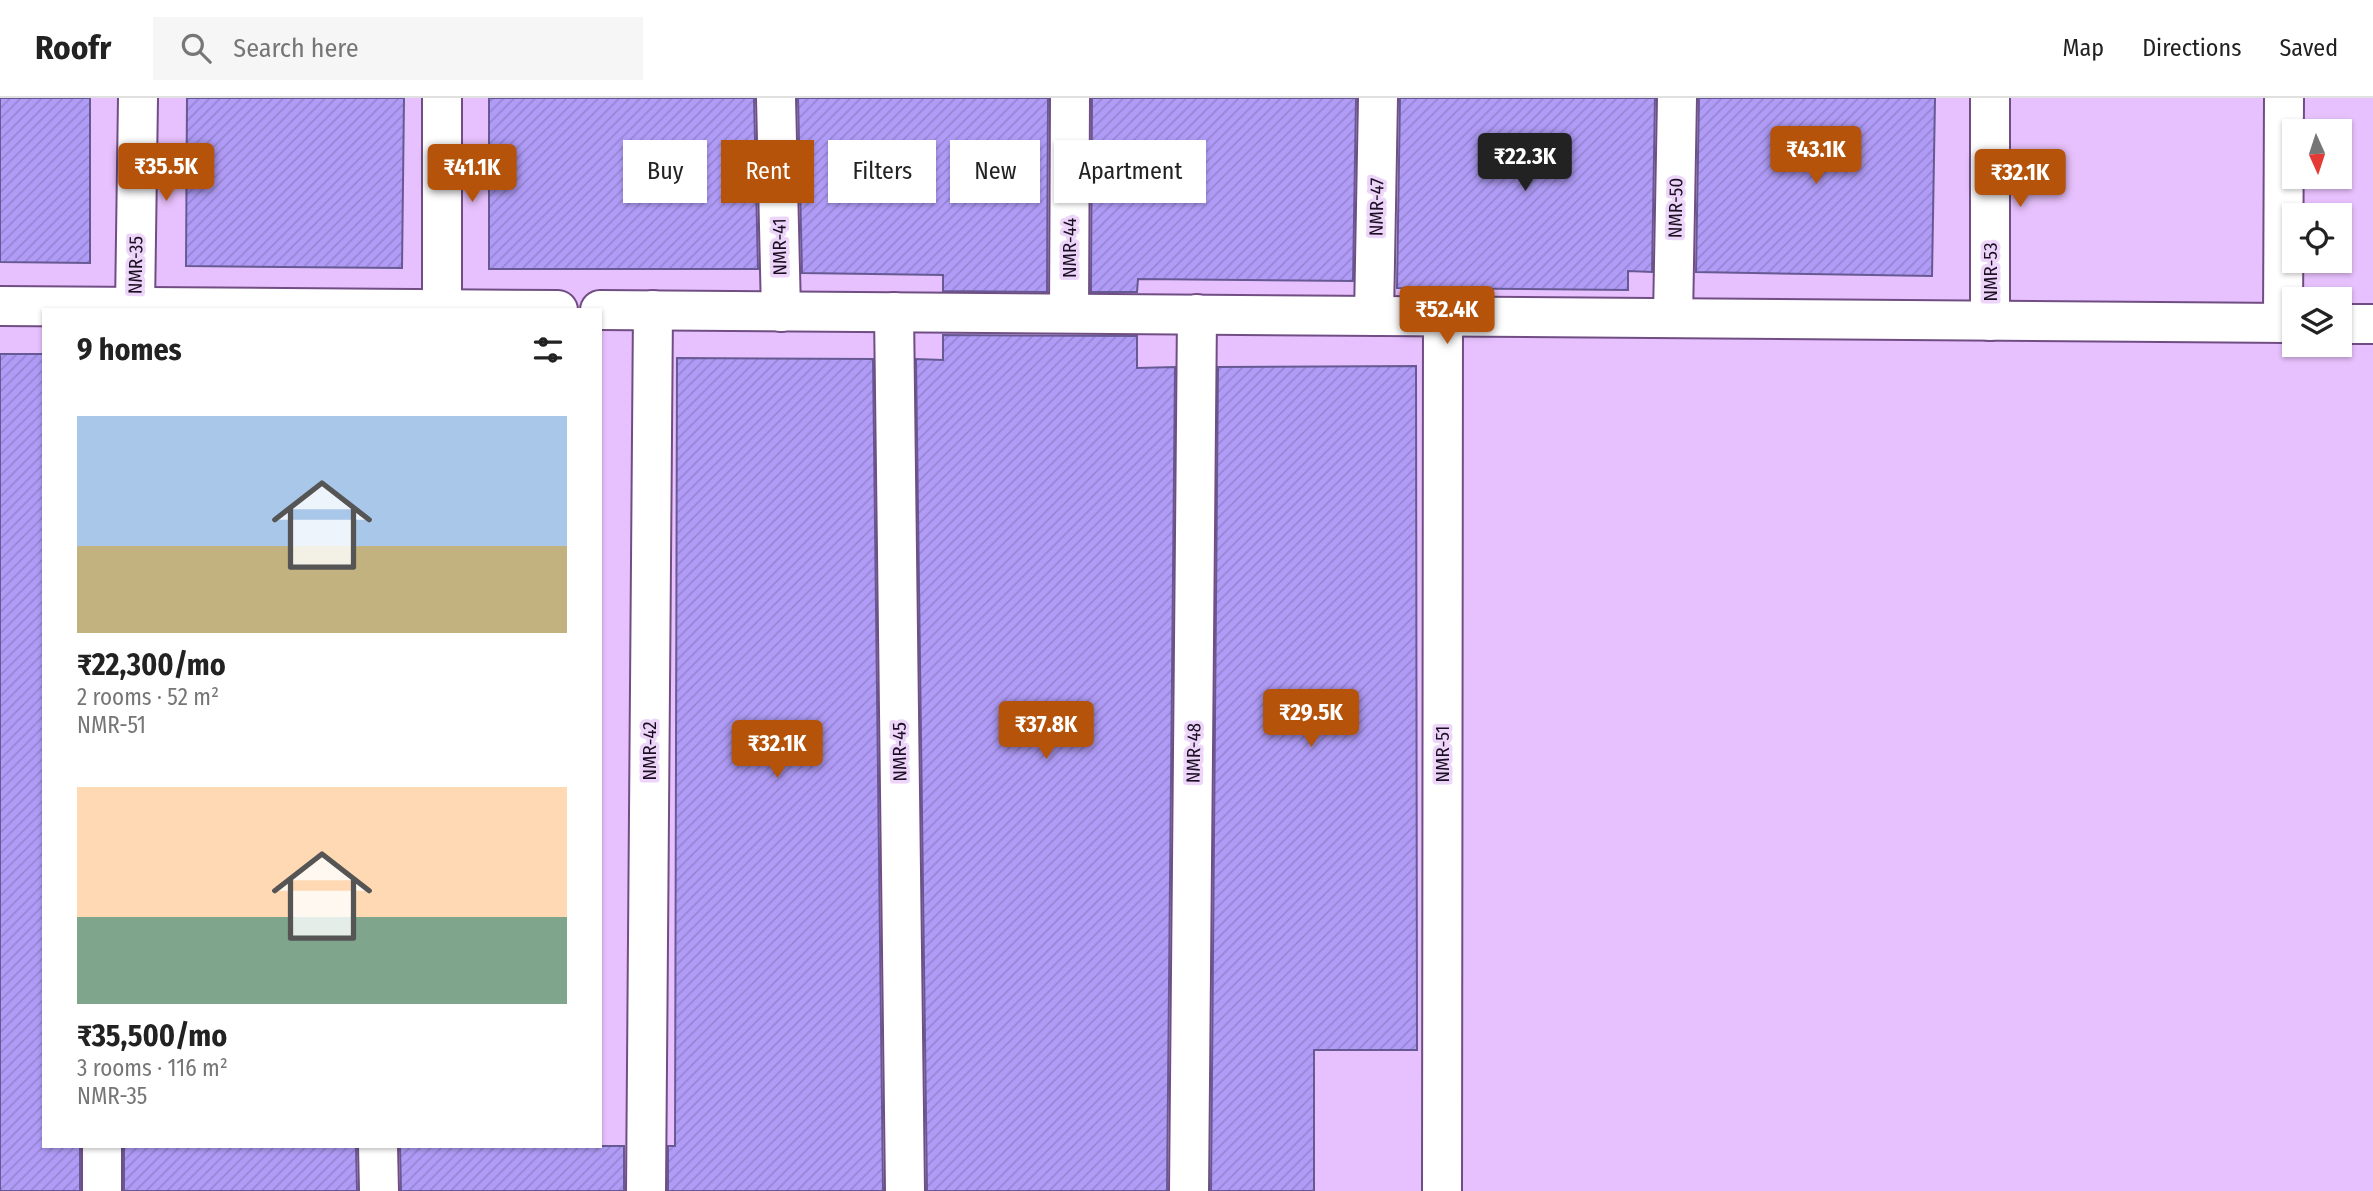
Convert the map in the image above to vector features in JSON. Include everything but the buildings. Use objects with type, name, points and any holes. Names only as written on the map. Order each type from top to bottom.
[{"type":"street","name":"NMR-35","points":[[115,308],[138,98]]},
{"type":"street","points":[[442,98],[442,308]]},
{"type":"street","name":"NMR-41","points":[[776,98],[781,312]]},
{"type":"street","name":"NMR-44","points":[[1069,313],[1070,98]]},
{"type":"street","name":"NMR-47","points":[[1374,316],[1378,98]]},
{"type":"street","name":"NMR-50","points":[[1673,318],[1677,98]]},
{"type":"street","name":"NMR-53","points":[[1990,98],[1990,321]]},
{"type":"street","points":[[2284,98],[2288,287]]},
{"type":"street","points":[[0,306],[115,308]]},
{"type":"street","points":[[602,310],[2282,323]]},
{"type":"street","name":"NMR-42","points":[[646,1191],[653,310]]},
{"type":"street","name":"NMR-45","points":[[894,312],[905,1191]]},
{"type":"street","name":"NMR-48","points":[[1189,1191],[1197,314]]},
{"type":"street","name":"NMR-51","points":[[1442,1191],[1443,316]]},
{"type":"street","points":[[2352,324],[2373,324]]},
{"type":"street","points":[[102,1148],[102,1191]]},
{"type":"street","points":[[378,1148],[379,1191]]}]
